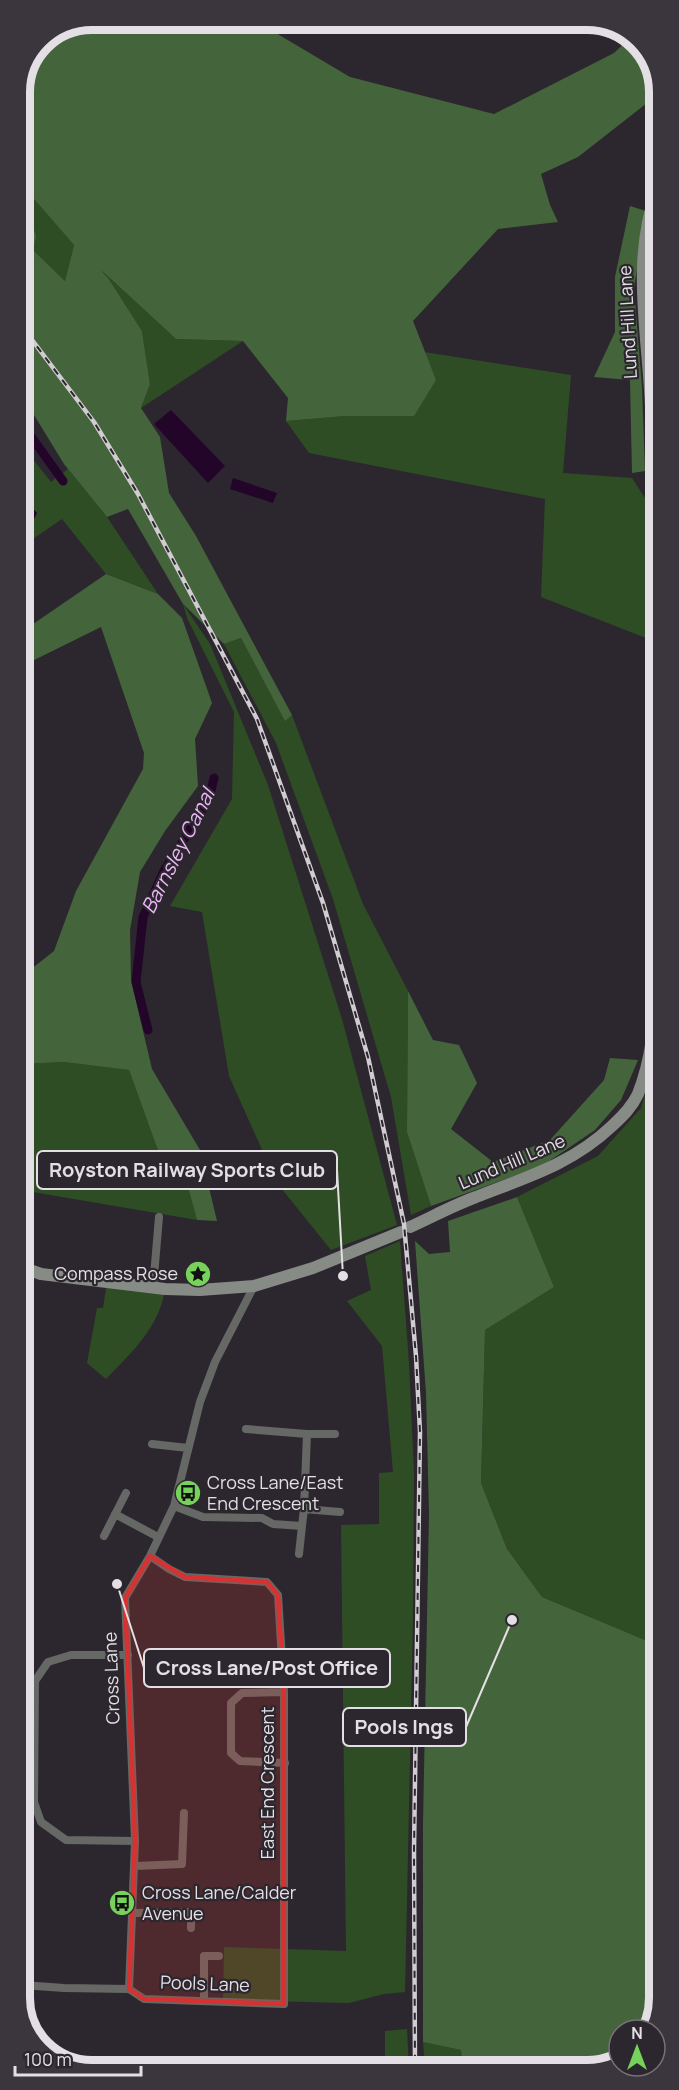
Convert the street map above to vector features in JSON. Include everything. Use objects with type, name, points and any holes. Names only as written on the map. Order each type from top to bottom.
[{"type":"main road","name":"Lund Hill Lane","points":[[649,219],[644,248],[642,298],[649,381]]},
{"type":"main road","name":"Lund Hill Lane","points":[[30,1270],[41,1274],[153,1288],[200,1290],[254,1286],[333,1261],[474,1197],[538,1174],[572,1158],[596,1142],[626,1113],[637,1096],[649,1056]]},
{"type":"street","points":[[153,1288],[159,1217]]},
{"type":"street","name":"Cross Lane","points":[[129,1989],[135,1841],[125,1598],[150,1556],[174,1506],[200,1402],[214,1362],[254,1286]]},
{"type":"street","points":[[246,1429],[335,1434]]},
{"type":"street","points":[[299,1554],[304,1509],[307,1434]]},
{"type":"street","points":[[152,1444],[188,1448]]},
{"type":"street","points":[[104,1536],[126,1493]]},
{"type":"street","points":[[174,1506],[203,1517],[262,1518],[273,1524],[302,1526]]},
{"type":"street","points":[[304,1509],[340,1512]]},
{"type":"street","points":[[115,1514],[158,1537]]},
{"type":"street","name":"East End Crescent","points":[[150,1556],[169,1569],[185,1576],[267,1582],[278,1594],[284,1692],[284,2004]]},
{"type":"street","points":[[128,1655],[71,1655],[48,1662],[35,1681],[34,1802],[41,1822],[66,1840],[135,1841]]},
{"type":"street","points":[[284,1692],[242,1694],[231,1703],[231,1752],[240,1761],[285,1763]]},
{"type":"street","points":[[135,1866],[182,1864],[184,1813]]},
{"type":"street","points":[[133,1913],[191,1912],[191,1928]]},
{"type":"street","points":[[204,2001],[204,1956],[219,1956]]},
{"type":"street","points":[[30,1986],[129,1989]]},
{"type":"street","name":"Pools Lane","points":[[129,1989],[144,1999],[284,2004]]},
{"type":"highlighted area","points":[[150,1556],[185,1577],[267,1582],[278,1595],[284,1692],[284,2004],[144,1999],[129,1989],[135,1841],[125,1598]]},
{"type":"green space","points":[[271,30],[350,77],[494,114],[614,53],[625,43],[641,61],[647,76],[649,101],[578,157],[541,174],[550,205],[558,222],[498,229],[413,321],[436,380],[414,416],[345,416],[286,421],[288,398],[243,341],[176,339],[101,270],[142,331],[150,384],[141,408],[160,437],[169,493],[196,536],[292,715],[285,721],[241,638],[224,644],[183,604],[128,509],[107,517],[64,464],[30,408],[30,217],[36,236],[33,250],[65,281],[74,245],[30,194],[30,92],[35,68],[48,48],[58,40],[80,31]]},
{"type":"green space","points":[[30,194],[74,245],[65,281],[33,250],[30,235]]},
{"type":"green space","points":[[630,206],[646,211],[634,288],[642,387],[645,471],[632,473],[630,380],[594,377],[615,332],[615,277]]},
{"type":"green space","points":[[105,274],[176,339],[243,341],[141,408],[150,384],[142,331]]},
{"type":"green space","points":[[424,352],[571,375],[563,473],[632,478],[649,504],[649,639],[541,597],[545,499],[309,453],[286,421],[345,416],[436,380]]},
{"type":"green space","points":[[30,456],[51,482],[68,469],[107,517],[158,594],[106,574],[62,519],[30,541]]},
{"type":"green space","points":[[106,574],[158,594],[182,618],[212,703],[195,739],[198,786],[165,831],[140,872],[130,930],[131,980],[152,1069],[200,1150],[217,1221],[197,1220],[179,1154],[160,1156],[129,1070],[64,1062],[30,1064],[30,970],[54,951],[76,891],[143,769],[144,753],[101,627],[30,662],[30,626]]},
{"type":"green space","points":[[183,604],[210,644],[268,785],[342,1019],[397,1225],[331,1250],[277,1183],[229,1076],[202,912],[170,906],[232,799],[234,712],[187,618]]},
{"type":"green space","points":[[241,638],[285,720],[292,715],[363,904],[408,991],[407,1132],[431,1206],[411,1215],[391,1097],[333,899],[276,743],[224,644]]},
{"type":"green space","points":[[408,991],[433,1040],[459,1045],[477,1083],[451,1129],[493,1162],[550,1140],[604,1080],[610,1058],[638,1060],[621,1100],[595,1130],[542,1166],[431,1206],[407,1132]]},
{"type":"green space","points":[[64,1062],[129,1070],[160,1156],[179,1153],[197,1220],[30,1192],[30,1064]]},
{"type":"green space","points":[[649,1081],[649,1642],[542,1597],[507,1549],[481,1483],[485,1330],[554,1287],[517,1197],[598,1156],[641,1108]]},
{"type":"green space","points":[[517,1197],[554,1287],[485,1330],[481,1483],[507,1549],[542,1597],[649,1642],[649,1998],[646,2018],[607,2018],[607,2057],[603,2058],[462,2060],[461,2050],[423,2042],[423,1824],[429,1514],[426,1393],[415,1241],[429,1254],[450,1252],[448,1221]]},
{"type":"green space","points":[[400,1241],[414,1473],[405,1992],[384,1994],[349,2003],[223,2000],[224,1947],[346,1951],[341,1525],[379,1524],[379,1473],[393,1472],[382,1346],[347,1301],[371,1290],[365,1256]]},
{"type":"green space","points":[[107,1282],[165,1289],[162,1303],[151,1327],[135,1349],[106,1379],[87,1363],[97,1308],[103,1308]]},
{"type":"green space","points":[[407,2029],[409,2060],[385,2060],[385,2031]]},
{"type":"green space","points":[[423,2042],[461,2050],[462,2060],[424,2060]]},
{"type":"shaded area","points":[[171,410],[225,466],[208,483],[154,424]]},
{"type":"shaded area","points":[[233,478],[277,493],[273,503],[230,489]]},
{"type":"shaded area","points":[[30,505],[37,513],[30,525]]},
{"type":"waterway","name":"Barnsley Canal","points":[[30,435],[63,481]]},
{"type":"waterway","name":"Barnsley Canal","points":[[148,1030],[136,982],[143,917],[164,871],[209,799],[214,778]]},
{"type":"railway","points":[[30,337],[94,422],[138,494],[257,719],[323,903],[368,1057],[404,1224],[416,1356],[420,1432],[414,1851],[415,2060]]},
{"type":"place","name":"Compass Rose","points":[[198,1274]]},
{"type":"place","name":"Royston Railway Sports Club","points":[[343,1276]]},
{"type":"place","name":"Cross Lane/East End Crescent","points":[[188,1493]]},
{"type":"place","name":"Cross Lane/Post Office","points":[[117,1584]]},
{"type":"place","name":"Pools Ings","points":[[512,1620]]},
{"type":"place","name":"Cross Lane/Calder Avenue","points":[[122,1903]]}]
